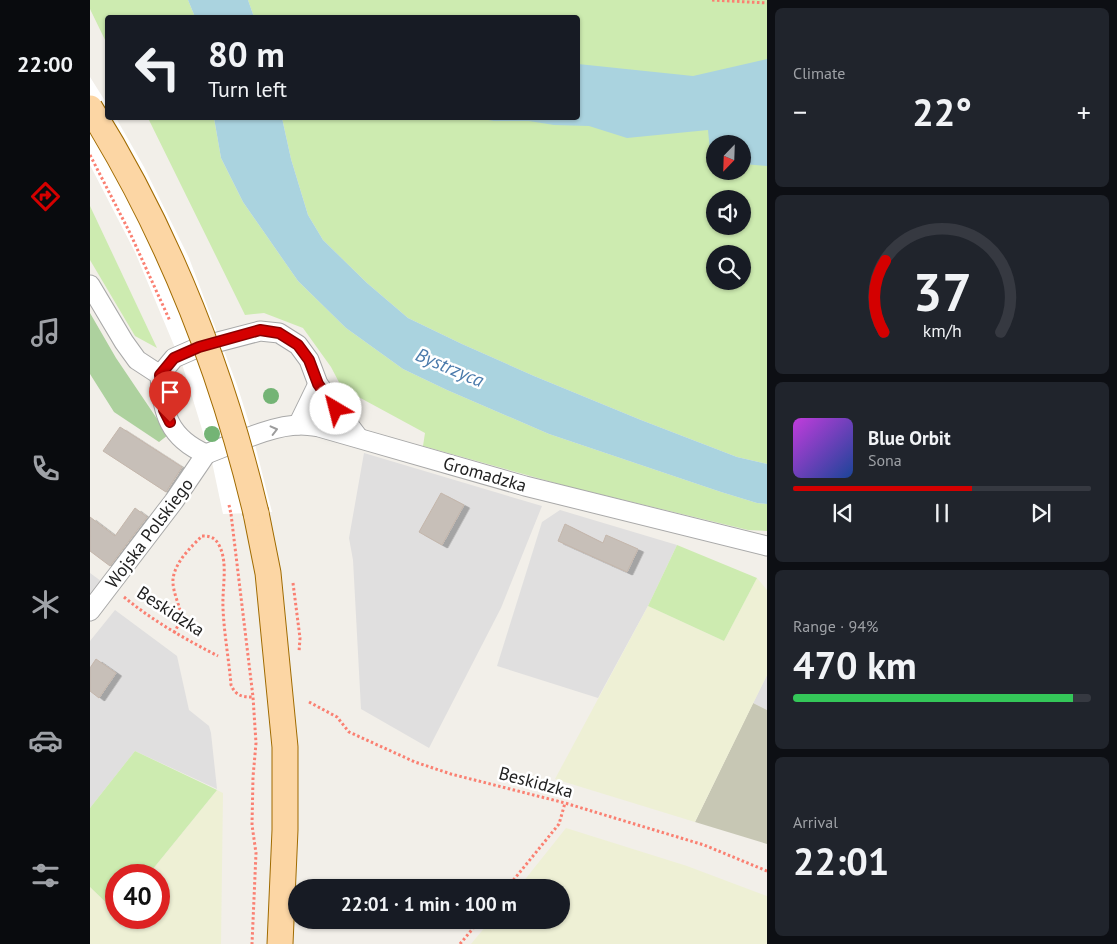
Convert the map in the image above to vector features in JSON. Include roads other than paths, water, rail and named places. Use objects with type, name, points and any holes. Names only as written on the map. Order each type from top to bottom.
[{"type":"main road","points":[[90,108],[149,211],[196,318],[228,410],[256,513],[268,573],[285,747],[285,830],[280,944]]},
{"type":"street","points":[[90,284],[124,342],[138,360],[160,375]]},
{"type":"street","points":[[206,454],[191,447],[176,434],[164,410],[160,375],[174,358],[199,347],[260,330],[279,333],[298,345],[309,360],[318,384],[358,437]]},
{"type":"street","points":[[298,425],[318,384]]},
{"type":"street","name":"Gromadzka","points":[[206,454],[250,436],[298,425],[319,427],[525,486],[767,546]]},
{"type":"street","name":"Wojska Polskiego","points":[[90,611],[174,500],[206,454]]},
{"type":"water","points":[[188,0],[248,0],[253,15],[194,15]]},
{"type":"water","points":[[767,59],[767,166],[751,165],[751,135],[708,135],[708,130],[627,138],[589,126],[488,120],[580,120],[580,64],[693,76]]},
{"type":"water","name":"Bystrzyca","points":[[214,120],[282,120],[291,159],[308,215],[323,240],[367,283],[408,318],[534,376],[641,420],[737,457],[767,464],[767,504],[757,503],[721,492],[549,434],[403,369],[346,328],[298,281],[243,202],[221,158]]}]
